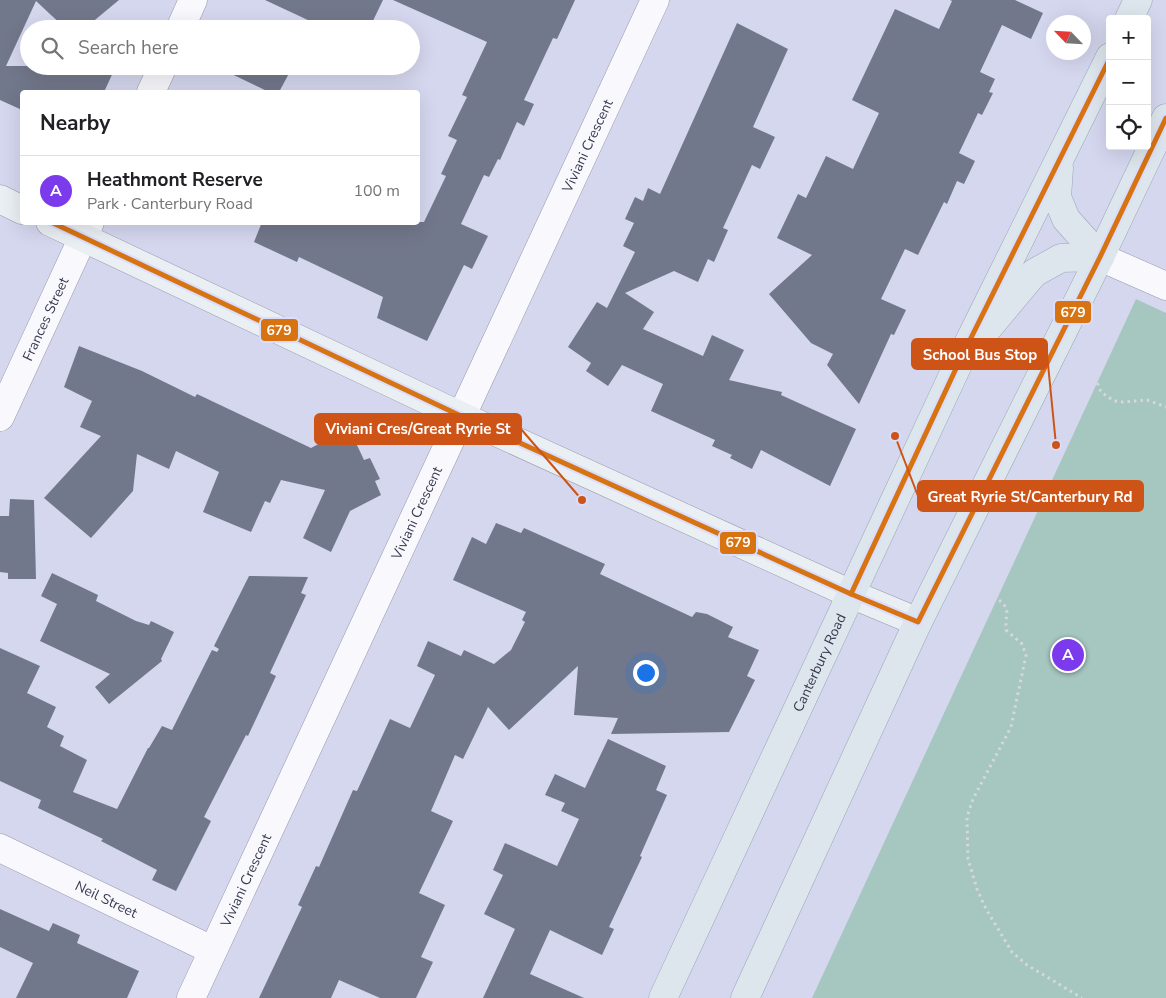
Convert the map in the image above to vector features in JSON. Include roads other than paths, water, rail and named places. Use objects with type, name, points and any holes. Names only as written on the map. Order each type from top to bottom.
[{"type":"main road","points":[[1131,15],[1138,0]]},
{"type":"main road","name":"Canterbury Road","points":[[663,998],[960,360],[1109,60]]},
{"type":"main road","points":[[745,998],[918,622],[1100,257],[1166,118]]},
{"type":"main road","points":[[1059,162],[1057,197],[1066,219],[1100,257]]},
{"type":"main road","points":[[0,199],[20,209]]},
{"type":"main road","points":[[64,225],[87,230],[461,416],[852,594],[918,622]]},
{"type":"main road","points":[[960,360],[1034,273],[1061,258],[1100,257]]},
{"type":"street","points":[[184,20],[193,0]]},
{"type":"street","name":"Viviani Crescent","points":[[191,998],[655,0]]},
{"type":"street","points":[[152,90],[159,75]]},
{"type":"street","name":"Frances Street","points":[[0,417],[87,230]]},
{"type":"street","points":[[1100,257],[1166,286]]},
{"type":"street","name":"Neil Street","points":[[0,848],[212,950]]},
{"type":"place","name":"Great Ryrie St/Canterbury Rd","points":[[895,436]]},
{"type":"place","name":"School Bus Stop","points":[[1056,445]]},
{"type":"place","name":"Viviani Cres/Great Ryrie St","points":[[582,500]]},
{"type":"place","name":"Heathmont Reserve","points":[[1068,655]]}]
